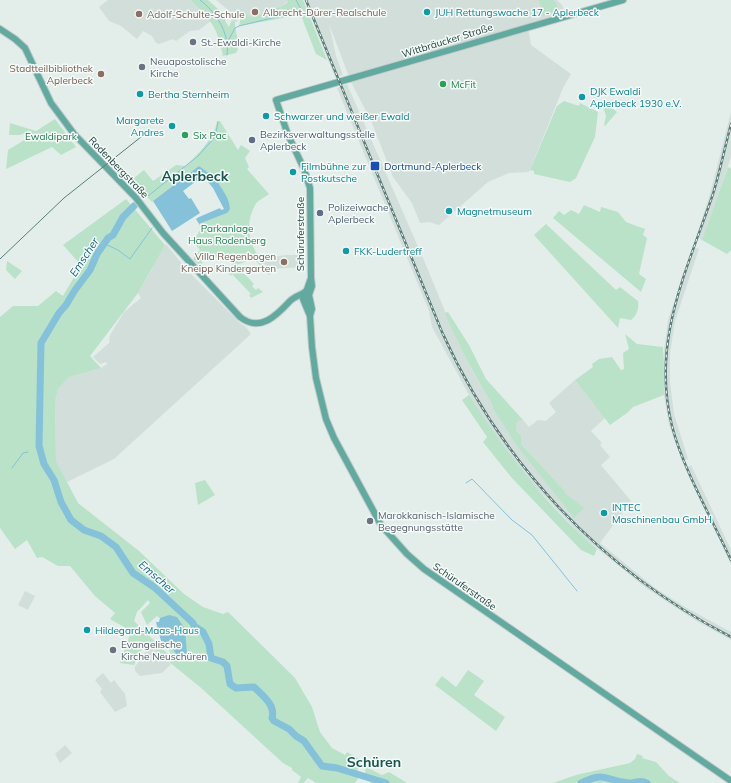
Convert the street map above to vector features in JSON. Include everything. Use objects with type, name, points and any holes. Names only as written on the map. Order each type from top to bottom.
[{"type":"main road","name":"Wittbräucker Straße","points":[[276,100],[623,0]]},
{"type":"main road","name":"Rodenbergstraße","points":[[0,29],[20,43],[31,57],[43,86],[62,118],[84,145],[136,198],[193,267],[240,317],[249,323],[259,324],[268,320],[288,303],[306,297]]},
{"type":"main road","name":"Schüruferstraße","points":[[276,100],[292,146],[305,172],[310,188],[310,278],[312,289],[306,297],[312,313],[310,316],[314,366],[326,419],[334,438],[381,525],[392,538],[424,569],[731,781]]},
{"type":"shaded area","name":"Adolf-Schulte-Schule","points":[[108,0],[190,0],[211,21],[199,30],[190,31],[176,41],[173,39],[159,44],[156,43],[152,36],[143,31],[137,39],[121,26],[109,21],[99,7]]},
{"type":"shaded area","name":"Albrecht-Dürer-Realschule","points":[[216,0],[288,1],[282,6],[251,17],[242,11],[237,22],[231,22],[233,14]]},
{"type":"shaded area","points":[[304,0],[557,0],[562,5],[566,16],[528,27],[531,45],[571,74],[563,88],[529,172],[509,173],[488,182],[439,225],[429,222],[420,223],[412,203],[393,177],[372,123],[351,82],[329,24],[336,56],[343,75],[335,77]]},
{"type":"shaded area","points":[[347,84],[426,265],[456,338],[474,374],[492,404],[493,409],[516,445],[574,517],[583,508],[564,492],[564,490],[521,444],[521,435],[516,430],[516,424],[518,420],[523,420],[529,427],[538,420],[546,421],[556,412],[549,403],[575,380],[605,418],[591,431],[602,443],[600,445],[610,457],[601,465],[631,501],[600,543],[655,588],[685,607],[731,632],[731,640],[695,620],[646,588],[582,536],[527,478],[487,423],[469,395],[432,327],[429,311],[337,88]]},
{"type":"shaded area","points":[[731,112],[731,157],[702,241],[697,235],[710,194]]},
{"type":"shaded area","points":[[166,244],[187,270],[241,324],[246,327],[251,334],[114,459],[67,482],[56,461],[55,402],[58,389],[69,377],[101,368],[107,364],[106,362],[100,364],[93,357],[109,343],[110,335],[124,312],[141,298],[138,293],[153,267],[152,265]]},
{"type":"shaded area","points":[[693,247],[699,249],[675,321],[670,353],[670,382],[674,414],[688,459],[682,461],[669,425],[664,395],[662,366],[668,320]]},
{"type":"shaded area","name":"Villa Regenbogen Kneipp Kindergarten","points":[[286,255],[305,255],[305,267],[269,269],[259,259]]},
{"type":"shaded area","points":[[691,465],[731,550],[731,565],[686,468]]},
{"type":"shaded area","points":[[25,591],[35,596],[28,610],[18,605]]},
{"type":"shaded area","points":[[149,646],[171,664],[162,673],[140,676],[135,671],[135,667]]},
{"type":"shaded area","points":[[103,673],[111,683],[114,680],[125,694],[127,706],[115,712],[100,692],[102,689],[95,680]]},
{"type":"shaded area","points":[[65,745],[72,753],[60,763],[55,754]]},
{"type":"green space","points":[[190,0],[208,0],[227,17],[225,21],[229,27],[231,22],[235,22],[238,42],[238,50],[236,53],[223,56],[216,31],[209,19]]},
{"type":"green space","points":[[288,0],[303,0],[327,60],[316,54],[302,18],[294,16],[239,26],[242,10],[251,17],[282,6],[287,3]]},
{"type":"green space","points":[[539,0],[553,0],[559,11],[543,16]]},
{"type":"green space","points":[[601,100],[617,112],[605,126],[606,116]]},
{"type":"green space","points":[[564,101],[579,106],[580,103],[598,112],[595,137],[576,178],[570,182],[534,174],[534,171],[530,170],[557,106]]},
{"type":"green space","name":"Ewaldipark","points":[[55,119],[76,147],[61,155],[52,147],[6,169],[8,150],[31,136],[29,131],[20,135],[9,135],[10,123],[36,131]]},
{"type":"green space","name":"Parkanlage Haus Rodenberg","points":[[217,121],[220,121],[238,150],[241,145],[250,151],[245,158],[249,167],[247,169],[269,194],[255,205],[249,224],[249,233],[251,242],[259,258],[271,273],[269,275],[254,259],[233,266],[229,253],[212,259],[208,255],[200,266],[193,259],[200,250],[193,241],[201,229],[199,224],[227,213],[217,179],[199,166],[152,202],[128,177],[132,176],[134,178],[144,170],[153,181],[176,165],[186,166],[209,140],[216,127]]},
{"type":"green space","points":[[728,167],[731,169],[731,250],[727,254],[702,240]]},
{"type":"green space","points":[[126,199],[165,245],[138,293],[90,356],[101,368],[69,377],[58,389],[55,402],[56,461],[78,503],[139,551],[184,594],[203,607],[223,614],[228,612],[295,678],[312,707],[320,732],[332,748],[345,755],[347,752],[361,760],[356,775],[359,777],[355,783],[316,783],[308,778],[304,783],[298,783],[301,777],[292,770],[292,768],[283,763],[200,687],[147,644],[141,651],[134,665],[120,663],[130,634],[129,630],[110,619],[115,613],[95,596],[70,566],[58,566],[42,557],[37,558],[27,540],[15,549],[0,528],[0,317],[13,306],[38,306],[56,291],[63,296],[81,265],[63,245]],"holes":[[[148,600],[150,603],[141,612],[147,625],[157,616],[162,620],[171,657],[134,621],[137,612]]]},
{"type":"green space","points":[[584,205],[600,212],[601,207],[618,212],[626,222],[645,229],[643,235],[647,238],[639,274],[646,279],[641,292],[553,218],[559,211],[564,215],[571,210],[579,214]]},
{"type":"green space","points":[[546,224],[616,290],[620,287],[638,301],[637,312],[631,320],[620,318],[618,328],[534,235]]},
{"type":"green space","points":[[7,261],[22,271],[15,279],[6,270]]},
{"type":"green space","points":[[235,268],[241,270],[254,284],[252,286],[256,290],[258,288],[263,292],[251,298],[249,295],[251,294],[232,274],[231,276],[227,272]]},
{"type":"green space","points":[[448,312],[469,345],[486,379],[523,420],[519,420],[516,424],[516,430],[521,435],[521,444],[564,490],[565,493],[584,508],[574,518],[516,445],[493,409],[492,404],[455,336],[445,313]]},
{"type":"green space","points":[[625,334],[637,344],[663,347],[664,395],[633,407],[610,425],[575,380],[593,367],[592,364],[599,359],[612,357],[621,370],[624,369],[623,353],[629,349]]},
{"type":"green space","points":[[469,395],[497,437],[527,477],[560,514],[597,549],[594,556],[581,550],[511,477],[483,442],[487,437],[462,400]]},
{"type":"green space","points":[[205,480],[215,495],[198,505],[195,483]]},
{"type":"green space","points":[[468,670],[484,681],[474,695],[505,717],[496,731],[435,685],[442,676],[456,687]]},
{"type":"green space","points":[[637,754],[643,756],[642,758],[656,762],[669,776],[680,783],[553,783],[576,775],[630,763],[635,759]]},
{"type":"green space","points":[[366,767],[382,775],[389,772],[407,783],[370,783],[371,779],[364,778]]},
{"type":"water","points":[[199,166],[217,179],[228,199],[230,209],[227,213],[199,224],[196,219],[199,217],[220,208],[221,210],[224,209],[213,188],[203,176],[183,191],[189,199],[191,198],[200,213],[172,231],[153,201]]},
{"type":"water","points":[[169,615],[177,617],[185,629],[187,653],[182,661],[169,643],[161,641],[156,622],[159,622],[160,618]]},
{"type":"waterway","name":"Emscher","points":[[200,0],[212,11],[221,24],[226,39],[227,55]]},
{"type":"waterway","points":[[296,0],[301,9]]},
{"type":"waterway","points":[[227,43],[235,28],[239,26],[272,18],[293,15]]},
{"type":"waterway","name":"Emscher","points":[[148,196],[198,156],[215,137],[218,122]]},
{"type":"waterway","name":"Emscher","points":[[134,206],[123,217],[113,235],[108,238],[97,254],[90,270],[59,313],[41,343],[39,446],[44,464],[54,480],[61,502],[71,520],[84,530],[101,536],[116,547],[133,573],[154,587],[193,623],[194,626],[203,632],[209,644],[211,658],[223,662],[227,666],[230,684],[236,688],[254,687],[270,705],[273,713],[272,718],[274,721],[289,729],[304,741],[322,766],[337,768],[386,783]]},
{"type":"waterway","points":[[105,244],[118,250],[130,259],[152,228]]},
{"type":"waterway","points":[[12,468],[23,453],[28,452]]},
{"type":"waterway","points":[[466,483],[472,479],[512,520],[532,535],[577,591]]},
{"type":"waterway","name":"Emscher","points":[[581,783],[597,777],[629,783],[640,781],[647,783]]},
{"type":"tram line","points":[[0,259],[64,198],[146,133]]},
{"type":"railway","points":[[306,0],[442,332],[466,381],[494,426],[526,469],[561,509],[599,546],[640,580],[684,610],[731,637]]},
{"type":"railway","points":[[731,124],[713,194],[674,308],[666,365],[667,395],[672,426],[677,442],[698,494],[731,560]]},
{"type":"place","name":"Albrecht-Dürer-Realschule","points":[[255,12]]},
{"type":"place","name":"JUH Rettungswache 17 - Aplerbeck","points":[[427,12]]},
{"type":"place","name":"Adolf-Schulte-Schule","points":[[139,14]]},
{"type":"place","name":"St.-Ewaldi-Kirche","points":[[193,42]]},
{"type":"place","name":"Neuapostolische Kirche","points":[[142,67]]},
{"type":"place","name":"Stadtteilbibliothek Aplerbeck","points":[[101,74]]},
{"type":"place","name":"McFit","points":[[443,84]]},
{"type":"place","name":"Bertha Sternheim","points":[[140,94]]},
{"type":"place","name":"DJK Ewaldi Aplerbeck 1930 e.V.","points":[[582,97]]},
{"type":"place","name":"Schwarzer und weißer Ewald","points":[[266,116]]},
{"type":"place","name":"Margarete Andres","points":[[172,126]]},
{"type":"place","name":"Six Pac","points":[[185,135]]},
{"type":"place","name":"Bezirksverwaltungsstelle Aplerbeck","points":[[252,140]]},
{"type":"place","name":"Dortmund-Aplerbeck","points":[[375,166]]},
{"type":"place","name":"Filmbühne zur Postkutsche","points":[[293,172]]},
{"type":"place","name":"Magnetmuseum","points":[[449,211]]},
{"type":"place","name":"Polizeiwache Aplerbeck","points":[[320,213]]},
{"type":"place","name":"FKK-Ludertreff","points":[[346,251]]},
{"type":"place","name":"Villa Regenbogen Kneipp Kindergarten","points":[[284,262]]},
{"type":"place","name":"INTEC Maschinenbau GmbH","points":[[604,513]]},
{"type":"place","name":"Marokkanisch-Islamische Begegnungsstätte","points":[[370,521]]},
{"type":"place","name":"Hildegard-Maas-Haus","points":[[87,630]]},
{"type":"place","name":"Evangelische Kirche Neuschüren","points":[[113,650]]},
{"type":"district","name":"Aplerbeck","points":[[195,176]]},
{"type":"district","name":"Schüren","points":[[374,762]]}]
